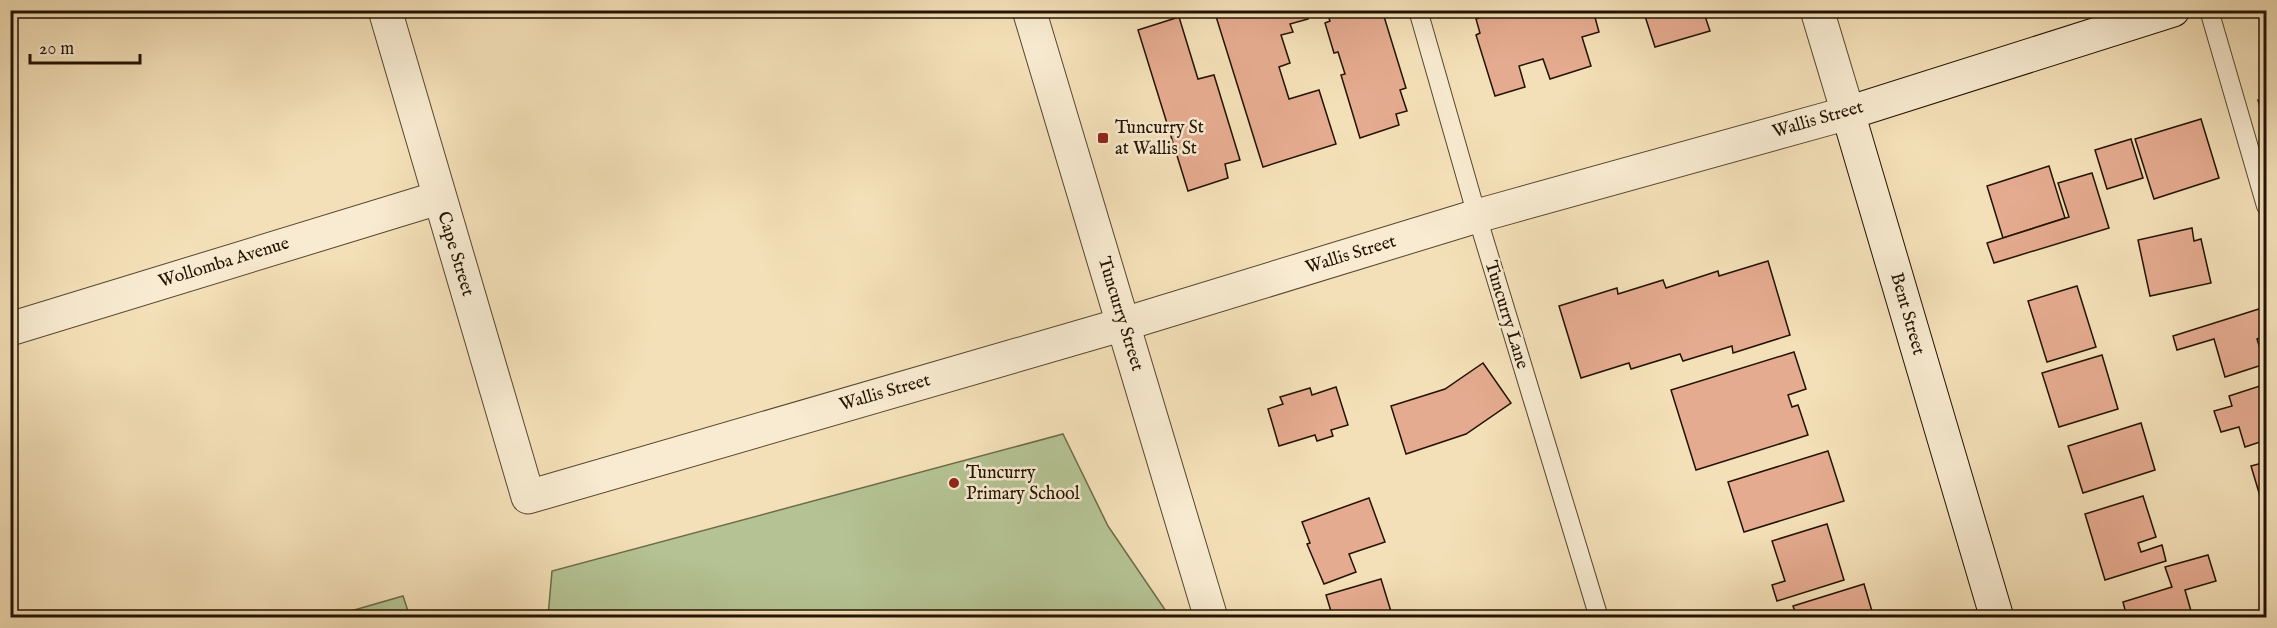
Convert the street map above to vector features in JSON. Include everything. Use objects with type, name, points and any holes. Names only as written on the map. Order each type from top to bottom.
[{"type":"street","name":"Cape Street","points":[[385,10],[438,198],[528,497]]},
{"type":"street","name":"Tuncurry Street","points":[[1029,10],[1211,618]]},
{"type":"street","name":"Bent Street","points":[[1817,10],[1997,618]]},
{"type":"street","name":"Wallis Street","points":[[528,497],[1124,324],[1477,216],[1848,112],[2173,10]]},
{"type":"street","name":"Wollomba Avenue","points":[[10,329],[438,198]]},
{"type":"lane","name":"Tuncurry Lane","points":[[1418,10],[1477,216],[1599,618]]},
{"type":"lane","points":[[2209,10],[2266,206]]},
{"type":"green space","name":"Tuncurry Primary School","points":[[1063,434],[1108,526],[1170,617],[548,617],[552,571]]},
{"type":"green space","points":[[403,596],[410,617],[330,617]]},
{"type":"building","points":[[1214,10],[1305,10],[1308,19],[1290,24],[1293,32],[1281,35],[1290,63],[1279,67],[1289,99],[1319,90],[1336,144],[1263,167]]},
{"type":"building","points":[[1326,10],[1382,10],[1406,88],[1400,90],[1407,111],[1396,114],[1399,125],[1360,138],[1341,75],[1345,74],[1338,52],[1334,53],[1325,23],[1330,21]]},
{"type":"building","points":[[1503,10],[1539,10],[1540,15],[1553,10],[1593,10],[1599,32],[1582,37],[1591,66],[1550,79],[1543,59],[1519,66],[1525,87],[1495,96],[1476,35],[1480,33],[1476,19]]},
{"type":"building","points":[[1638,10],[1703,10],[1710,31],[1655,47],[1644,13],[1639,15]]},
{"type":"building","points":[[1179,17],[1198,79],[1214,75],[1240,160],[1225,164],[1228,178],[1188,191],[1138,30]]},
{"type":"building","points":[[2266,98],[2266,128],[2258,100]]},
{"type":"building","points":[[2201,119],[2219,178],[2154,199],[2135,139]]},
{"type":"building","points":[[2131,139],[2143,178],[2107,189],[2095,150]]},
{"type":"building","points":[[2049,166],[2065,218],[2003,238],[1987,186]]},
{"type":"building","points":[[2092,173],[2109,228],[1994,263],[1987,243],[2069,217],[2058,183]]},
{"type":"building","points":[[2192,228],[2194,241],[2201,239],[2211,283],[2150,296],[2138,240]]},
{"type":"building","points":[[1768,261],[1790,335],[1733,353],[1732,346],[1683,361],[1680,354],[1631,369],[1629,363],[1581,378],[1559,306],[1617,288],[1618,294],[1663,280],[1666,288],[1718,271],[1719,276]]},
{"type":"building","points":[[2077,286],[2096,347],[2047,362],[2028,301]]},
{"type":"building","points":[[2262,308],[2266,336],[2257,339],[2265,364],[2225,377],[2214,339],[2177,350],[2173,336]]},
{"type":"building","points":[[1794,352],[1806,389],[1788,395],[1792,407],[1798,405],[1808,435],[1696,470],[1671,390]]},
{"type":"building","points":[[2102,355],[2118,409],[2059,427],[2042,373]]},
{"type":"building","points":[[1483,363],[1511,403],[1466,434],[1406,454],[1391,406],[1445,389]]},
{"type":"building","points":[[2266,384],[2266,440],[2245,447],[2239,427],[2221,432],[2214,411],[2232,406],[2229,396]]},
{"type":"building","points":[[1336,387],[1348,425],[1331,430],[1333,436],[1317,441],[1315,435],[1279,446],[1268,409],[1283,404],[1280,397],[1310,388],[1312,395]]},
{"type":"building","points":[[2141,423],[2155,470],[2083,493],[2068,446]]},
{"type":"building","points":[[1828,451],[1844,501],[1744,532],[1728,482]]},
{"type":"building","points":[[2266,462],[2266,516],[2251,466]]},
{"type":"building","points":[[2143,496],[2156,537],[2138,543],[2141,552],[2162,545],[2166,561],[2105,580],[2085,514]]},
{"type":"building","points":[[1369,498],[1385,542],[1349,554],[1356,572],[1324,584],[1307,544],[1310,543],[1302,522]]},
{"type":"building","points":[[1827,524],[1844,580],[1777,601],[1772,585],[1785,581],[1772,541]]},
{"type":"building","points":[[2208,555],[2216,581],[2185,590],[2193,618],[2127,618],[2123,602],[2172,587],[2165,567]]},
{"type":"building","points":[[1381,579],[1393,618],[1333,618],[1326,595]]},
{"type":"building","points":[[1864,584],[1874,618],[1797,618],[1793,606]]},
{"type":"place","name":"Tuncurry St at Wallis St","points":[[1103,138]]},
{"type":"place","name":"Tuncurry Primary School","points":[[954,483]]}]
